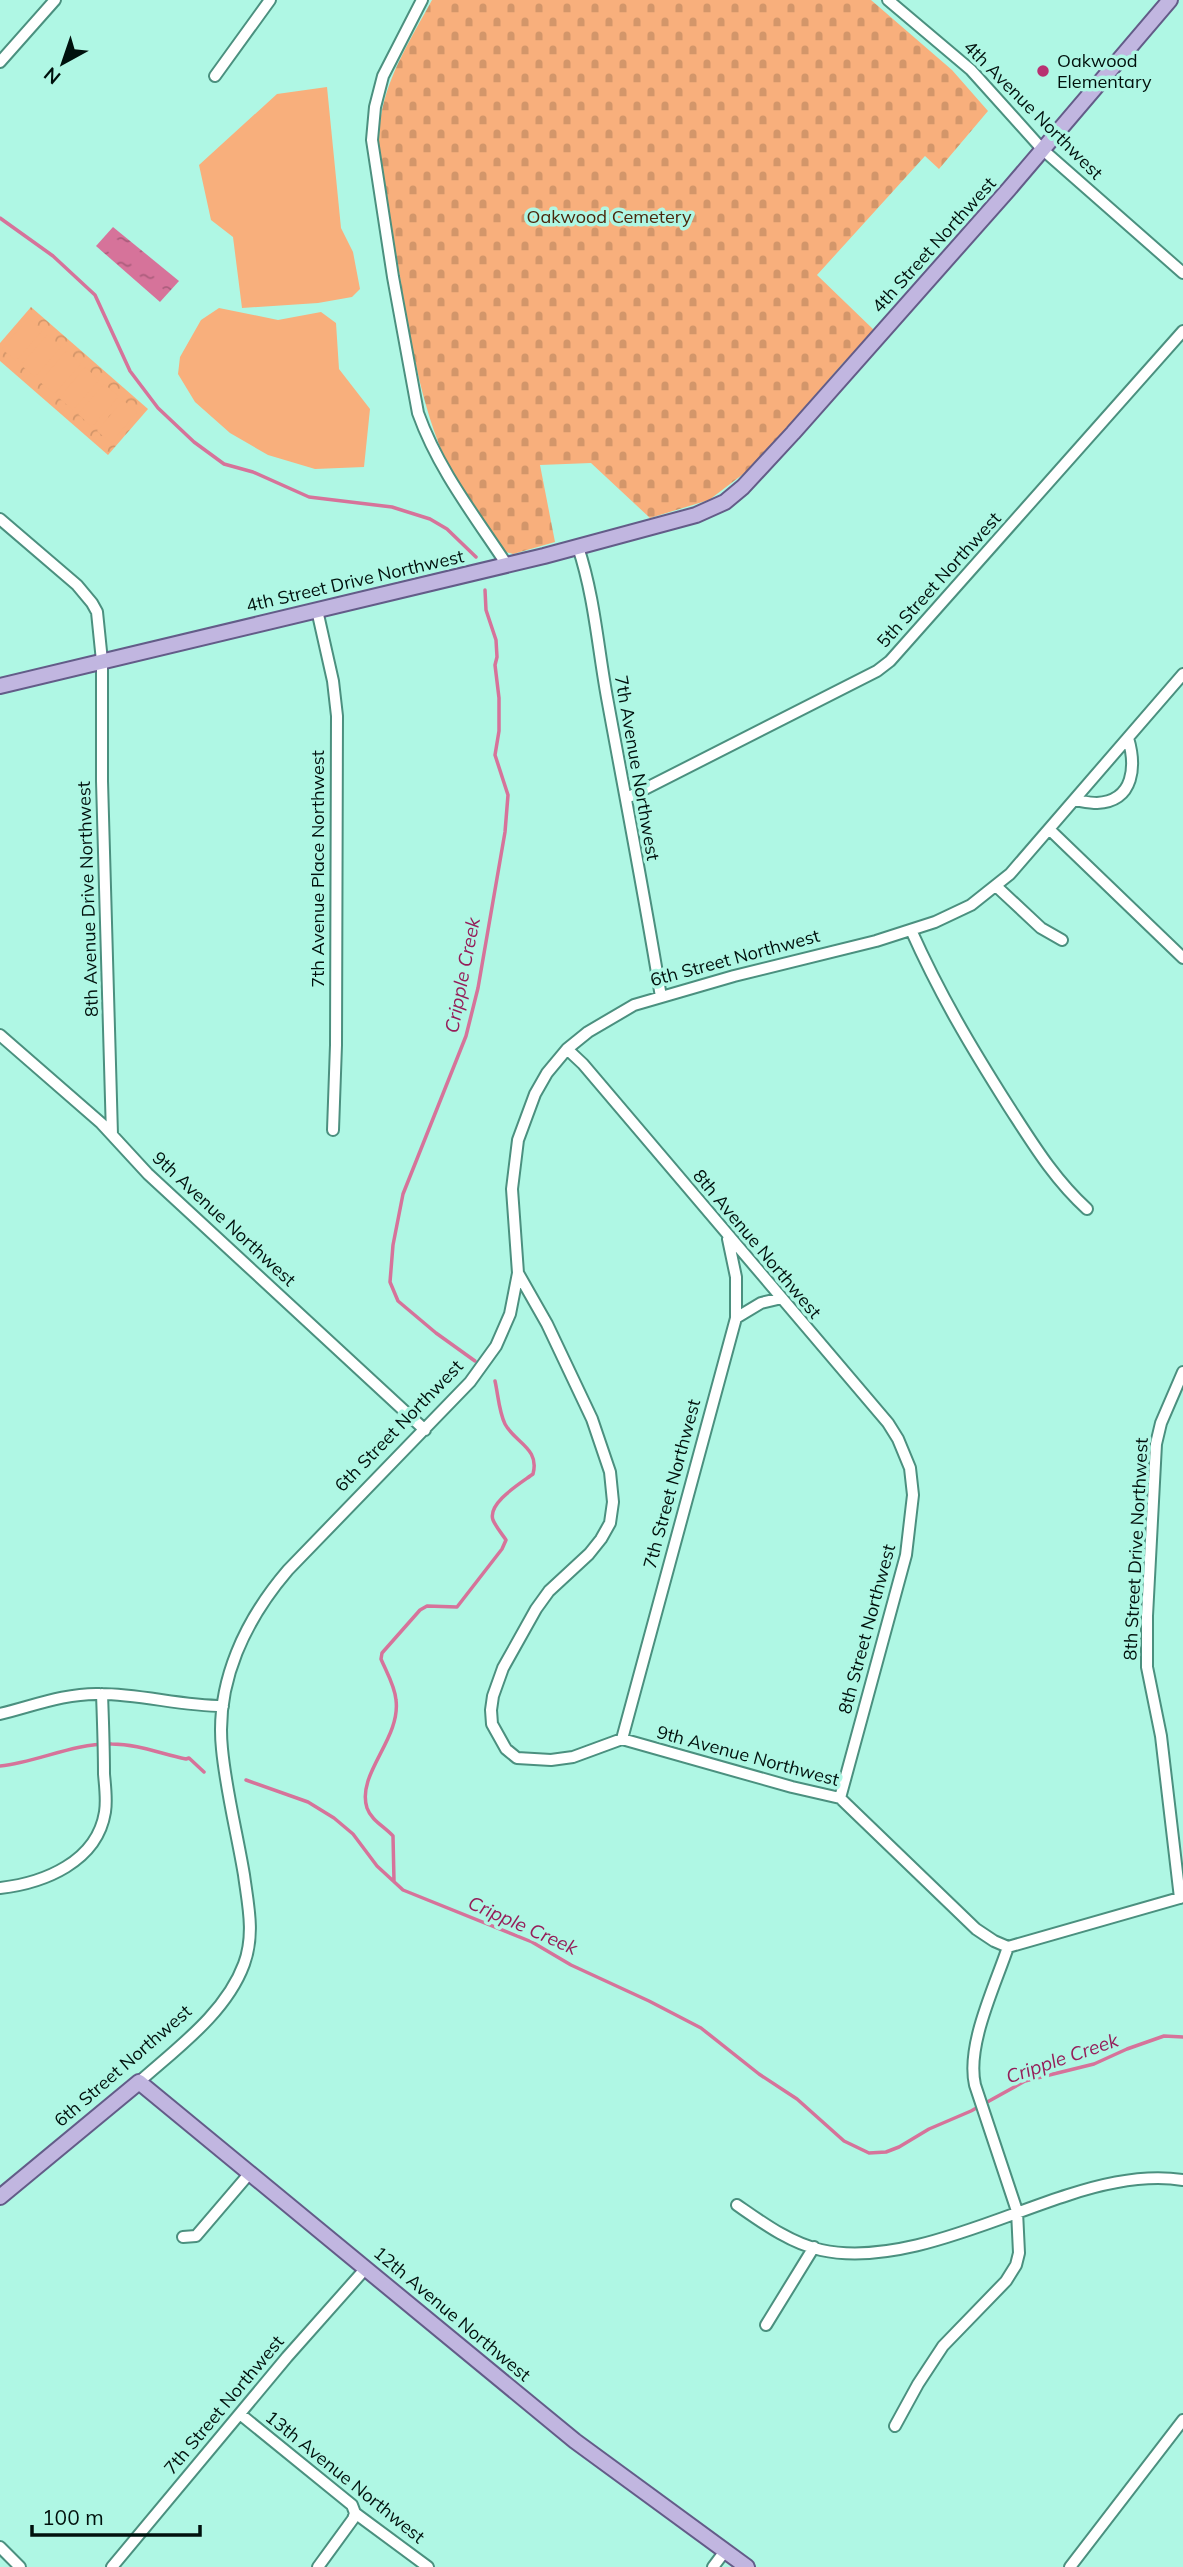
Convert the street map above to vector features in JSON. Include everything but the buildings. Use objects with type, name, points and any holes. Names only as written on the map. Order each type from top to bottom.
[{"type":"main road","name":"4th Street Northwest","points":[[717,506],[743,487],[784,442],[1009,189],[1170,0]]},
{"type":"main road","name":"4th Street Drive Northwest","points":[[0,686],[507,565],[696,515],[717,506]]},
{"type":"main road","name":"12th Avenue Northwest","points":[[139,2082],[575,2441],[747,2567]]},
{"type":"main road","name":"6th Street Northwest","points":[[0,2197],[139,2082]]},
{"type":"street","points":[[0,62],[55,0]]},
{"type":"street","points":[[215,76],[270,0]]},
{"type":"street","points":[[422,0],[383,76],[375,107],[372,140],[418,413],[437,458],[507,565]]},
{"type":"street","name":"4th Avenue Northwest","points":[[888,0],[971,70],[1042,149],[1183,273]]},
{"type":"street","name":"5th Street Northwest","points":[[627,798],[865,677],[891,661],[1183,331]]},
{"type":"street","points":[[0,519],[77,585],[92,603],[97,612],[102,661]]},
{"type":"street","name":"7th Avenue Northwest","points":[[578,547],[590,592],[601,669],[627,798],[661,997]]},
{"type":"street","name":"7th Avenue Place Northwest","points":[[317,610],[333,681],[337,716],[336,1045],[333,1130]]},
{"type":"street","name":"8th Avenue Drive Northwest","points":[[102,661],[102,780],[112,1135]]},
{"type":"street","name":"6th Street Northwest","points":[[139,2082],[187,2039],[219,2005],[234,1984],[247,1951],[251,1924],[222,1749],[223,1706],[228,1680],[241,1642],[270,1592],[470,1382],[496,1346],[510,1314],[518,1273],[512,1189],[518,1140],[534,1094],[567,1049],[610,1017],[634,1005],[876,941],[954,914],[1010,874],[1183,674]]},
{"type":"street","points":[[1074,800],[1097,803],[1120,793],[1132,778],[1134,758],[1128,738]]},
{"type":"street","points":[[1049,829],[1183,958]]},
{"type":"street","points":[[996,886],[1033,921],[1062,940]]},
{"type":"street","points":[[911,930],[932,977],[968,1044],[1051,1172],[1087,1209]]},
{"type":"street","name":"9th Avenue Northwest","points":[[0,1035],[112,1135],[148,1174],[425,1430]]},
{"type":"street","name":"8th Avenue Northwest","points":[[567,1049],[583,1064],[888,1423],[910,1468]]},
{"type":"street","name":"7th Street Northwest","points":[[622,1739],[736,1318],[736,1278],[727,1236]]},
{"type":"street","points":[[518,1273],[547,1324],[592,1419],[613,1487],[610,1523],[601,1539],[589,1554],[549,1591],[513,1648],[493,1696],[492,1724],[506,1749],[517,1758],[539,1760],[573,1757],[622,1739]]},
{"type":"street","points":[[736,1318],[761,1303],[782,1298]]},
{"type":"street","name":"8th Street Drive Northwest","points":[[1181,1898],[1161,1736],[1147,1667],[1147,1616],[1156,1444],[1161,1423],[1183,1372]]},
{"type":"street","name":"8th Street Northwest","points":[[840,1798],[906,1555],[913,1495],[910,1468]]},
{"type":"street","points":[[0,1888],[31,1882],[66,1868],[87,1850],[97,1834],[105,1811],[102,1694]]},
{"type":"street","points":[[0,1714],[75,1695],[102,1694],[199,1706],[223,1706]]},
{"type":"street","name":"9th Avenue Northwest","points":[[622,1739],[840,1798],[976,1929],[1008,1947]]},
{"type":"street","points":[[895,2426],[943,2346],[1013,2272],[1019,2253],[1017,2211],[975,2085],[972,2066],[975,2046],[1008,1947],[1181,1898]]},
{"type":"street","points":[[183,2237],[196,2236],[249,2174]]},
{"type":"street","points":[[737,2205],[778,2232],[814,2247],[857,2253],[901,2249],[1110,2183],[1152,2178],[1183,2180]]},
{"type":"street","points":[[766,2325],[814,2247]]},
{"type":"street","name":"7th Street Northwest","points":[[112,2567],[366,2267]]},
{"type":"street","name":"13th Avenue Northwest","points":[[240,2414],[352,2505],[355,2513],[428,2567]]},
{"type":"street","points":[[1070,2567],[1183,2420]]},
{"type":"street","points":[[318,2567],[355,2513]]},
{"type":"street","points":[[0,2547],[20,2567]]},
{"type":"street","points":[[713,2567],[725,2551]]},
{"type":"green space","name":"Oakwood Cemetery","points":[[432,0],[871,0],[952,70],[988,111],[939,169],[925,156],[817,275],[875,331],[842,364],[755,465],[709,500],[650,518],[591,463],[540,465],[555,542],[513,554],[506,552],[456,480],[434,430],[419,379],[385,199],[379,149],[381,116],[389,85]]},
{"type":"green space","points":[[327,87],[341,228],[353,252],[360,289],[352,297],[318,303],[242,308],[233,237],[211,220],[199,165],[277,94]]},
{"type":"green space","points":[[31,307],[148,409],[108,455],[0,361],[0,343]]},
{"type":"green space","points":[[219,308],[278,320],[321,312],[336,323],[339,369],[370,409],[364,467],[315,469],[268,455],[230,433],[195,402],[178,374],[180,357],[201,320]]},
{"type":"green space","points":[[28,318],[42,331],[16,361],[2,349]]},
{"type":"green space","points":[[47,335],[61,347],[35,377],[21,365]]},
{"type":"green space","points":[[66,351],[81,364],[54,394],[40,382]]},
{"type":"green space","points":[[85,367],[99,380],[73,410],[59,398]]},
{"type":"green space","points":[[104,384],[119,396],[92,427],[78,414]]},
{"type":"green space","points":[[123,400],[137,412],[111,443],[97,431]]},
{"type":"water","points":[[113,227],[179,281],[160,302],[96,246]]},
{"type":"waterway","name":"Cripple Creek","points":[[0,218],[53,256],[95,295],[130,371],[158,408],[194,442],[224,464],[253,472],[309,497],[392,507],[430,519],[447,529],[476,557]]},
{"type":"waterway","name":"Cripple Creek","points":[[475,1361],[398,1301],[390,1282],[393,1245],[403,1194],[466,1036],[478,988],[505,832],[508,795],[495,755],[499,731],[496,640],[486,610],[485,590]]},
{"type":"waterway","name":"Cripple Creek","points":[[394,1881],[393,1836],[369,1812],[365,1795],[396,1714],[395,1695],[381,1659],[382,1653],[420,1610],[427,1606],[457,1607],[506,1540],[494,1523],[495,1507],[506,1494],[533,1474],[534,1465],[530,1452],[505,1424],[495,1381]]},
{"type":"waterway","points":[[0,1766],[83,1746],[112,1744],[189,1758],[204,1772]]},
{"type":"waterway","name":"Cripple Creek","points":[[246,1780],[308,1802],[334,1818],[353,1834],[377,1866],[403,1890],[532,1942],[571,1965],[701,2028],[759,2074],[797,2099],[844,2141],[869,2153],[886,2152],[899,2147],[1025,2081],[1094,2064],[1164,2036],[1183,2037]]},
{"type":"place","name":"Oakwood Elementary","points":[[1043,71]]}]
